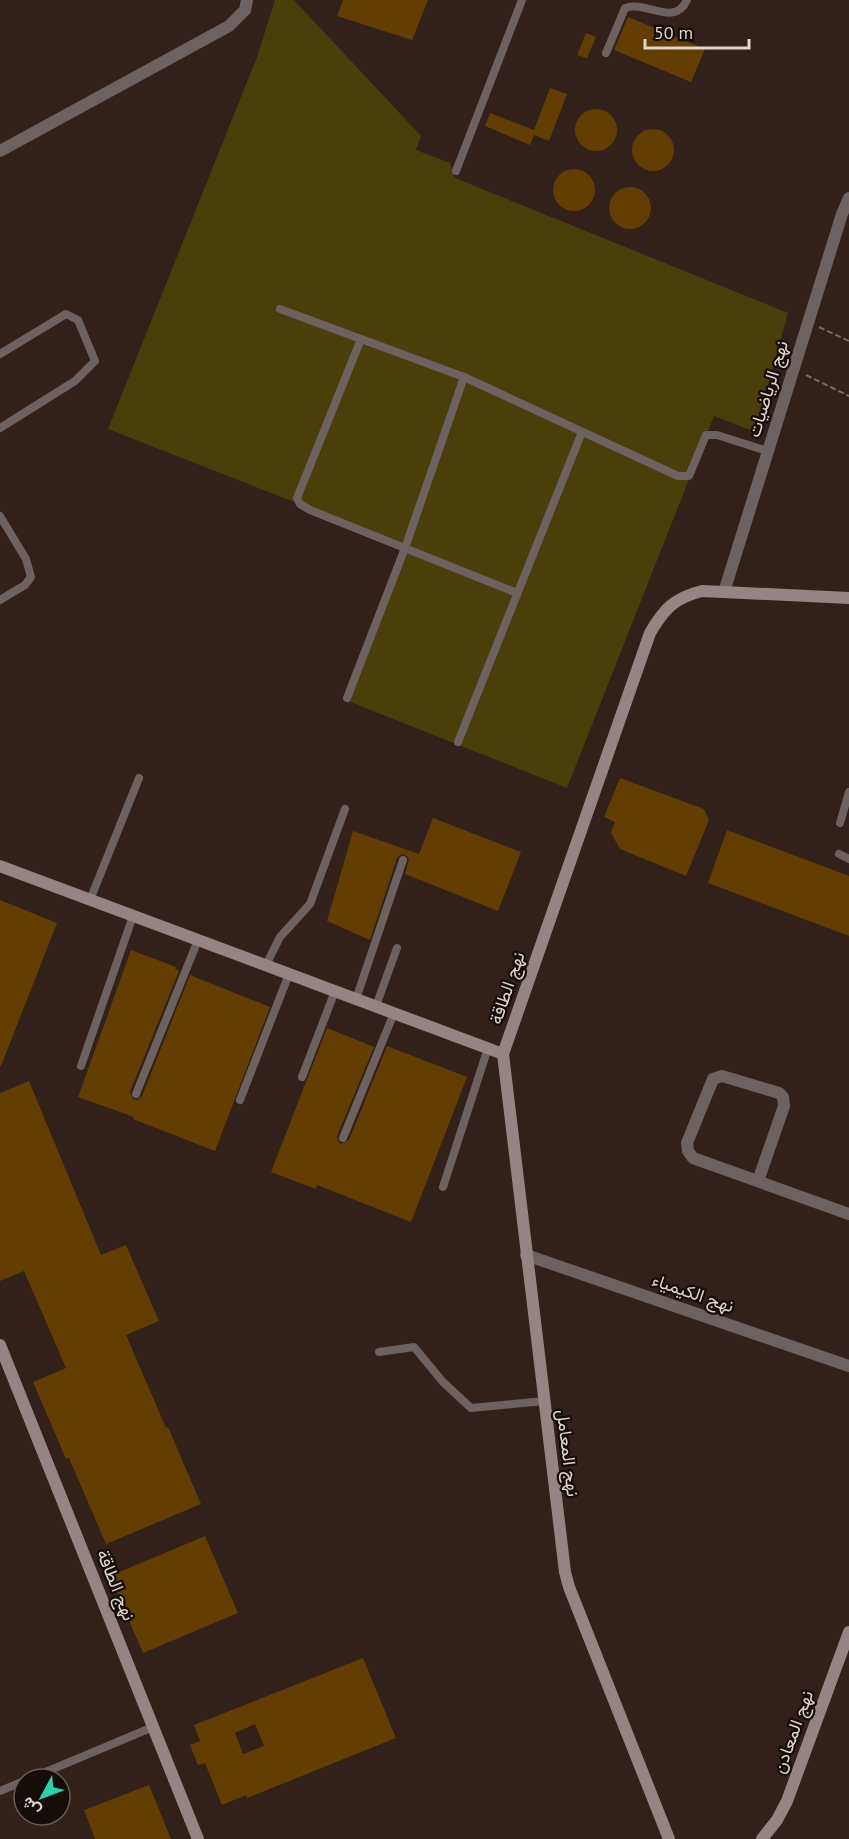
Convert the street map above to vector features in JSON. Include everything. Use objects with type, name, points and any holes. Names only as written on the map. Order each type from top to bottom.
[{"type":"street","points":[[0,151],[229,26],[245,10],[247,0]]},
{"type":"street","name":"نهج الرياضيات","points":[[724,592],[807,322],[849,198]]},
{"type":"street","name":"نهج الطاقة","points":[[0,866],[503,1054],[650,633],[661,614],[674,602],[702,591],[849,598]]},
{"type":"street","name":"نهج المعامل","points":[[503,1054],[565,1572],[669,1839]]},
{"type":"street","points":[[758,1181],[784,1106],[783,1097],[717,1076],[713,1079],[687,1143],[688,1151],[693,1158],[849,1214]]},
{"type":"street","name":"نهج الكيمياء","points":[[526,1255],[849,1366]]},
{"type":"street","name":"نهج الطاقة","points":[[0,1345],[198,1839]]},
{"type":"street","name":"نهج المعادن","points":[[762,1839],[777,1820],[787,1801],[849,1632]]},
{"type":"lane","points":[[456,171],[522,0]]},
{"type":"lane","points":[[606,53],[625,8],[637,5],[674,13],[681,10],[687,0]]},
{"type":"lane","points":[[280,309],[464,377],[678,476],[689,476],[706,435],[717,435],[767,451]]},
{"type":"lane","points":[[0,354],[66,314],[78,320],[95,361],[75,381],[0,428]]},
{"type":"lane","points":[[361,339],[297,498],[300,504],[517,593]]},
{"type":"lane","points":[[347,698],[405,548],[464,377]]},
{"type":"lane","points":[[458,742],[582,432]]},
{"type":"lane","points":[[0,516],[26,559],[31,577],[26,585],[0,600]]},
{"type":"lane","points":[[90,900],[139,778]]},
{"type":"lane","points":[[840,823],[849,792]]},
{"type":"lane","points":[[266,965],[280,937],[310,904],[345,809]]},
{"type":"lane","points":[[839,854],[849,859]]},
{"type":"lane","points":[[356,999],[404,860]]},
{"type":"lane","points":[[81,1066],[133,915]]},
{"type":"lane","points":[[136,1094],[198,940]]},
{"type":"lane","points":[[376,1006],[397,948]]},
{"type":"lane","points":[[240,1100],[289,974]]},
{"type":"lane","points":[[302,1077],[335,991]]},
{"type":"lane","points":[[343,1138],[394,1013]]},
{"type":"lane","points":[[443,1187],[488,1048]]},
{"type":"lane","points":[[379,1352],[414,1347],[443,1382],[471,1408],[544,1401]]},
{"type":"lane","points":[[58,1767],[153,1727]]},
{"type":"path","points":[[807,322],[849,341]]},
{"type":"path","points":[[793,369],[849,396]]},
{"type":"shaded area","points":[[275,0],[294,0],[421,136],[416,150],[450,163],[455,178],[788,313],[755,432],[714,416],[567,788],[348,701],[409,547],[108,429],[257,57]]},
{"type":"building","points":[[343,0],[428,0],[412,40],[337,16]]},
{"type":"building","points":[[628,17],[705,49],[691,82],[614,50]]},
{"type":"building","points":[[586,33],[596,37],[587,58],[577,55]]},
{"type":"building","points":[[550,88],[567,94],[549,141],[534,135],[530,145],[485,126],[490,113],[534,130]]},
{"type":"building","points":[[596,109],[611,115],[617,130],[611,145],[596,151],[581,145],[575,130],[581,115]]},
{"type":"building","points":[[653,129],[668,135],[674,150],[668,165],[653,171],[638,165],[632,150],[638,135]]},
{"type":"building","points":[[574,169],[589,175],[595,190],[589,205],[574,211],[559,205],[553,190],[559,175]]},
{"type":"building","points":[[630,187],[645,193],[651,208],[645,223],[630,229],[615,223],[609,208],[615,193]]},
{"type":"building","points":[[620,778],[704,809],[709,820],[686,876],[620,849],[611,833],[615,822],[604,817]]},
{"type":"building","points":[[433,818],[521,852],[498,911],[405,874],[409,859],[402,854],[397,858],[370,940],[327,921],[353,831],[419,854]]},
{"type":"building","points":[[727,830],[849,876],[849,936],[708,883]]},
{"type":"building","points":[[0,900],[57,923],[1,1066],[0,1066]]},
{"type":"building","points":[[131,950],[176,967],[175,969],[179,971],[130,1092],[133,1099],[137,1100],[142,1096],[190,975],[270,1007],[215,1151],[133,1119],[134,1117],[78,1097]]},
{"type":"building","points":[[327,1028],[374,1047],[337,1136],[341,1144],[349,1140],[387,1046],[467,1077],[411,1222],[317,1185],[316,1189],[271,1172]]},
{"type":"building","points":[[29,1081],[101,1255],[126,1245],[159,1321],[126,1335],[201,1504],[106,1544],[33,1382],[66,1368],[24,1271],[0,1281],[0,1093]]},
{"type":"building","points":[[205,1536],[238,1613],[143,1653],[110,1576]]},
{"type":"building","points":[[363,1658],[396,1738],[247,1798],[246,1795],[222,1805],[205,1763],[198,1765],[190,1745],[200,1741],[194,1725]],"holes":[[[255,1724],[264,1746],[243,1754],[235,1733]]]},
{"type":"building","points":[[149,1785],[171,1839],[95,1839],[84,1810]]}]
